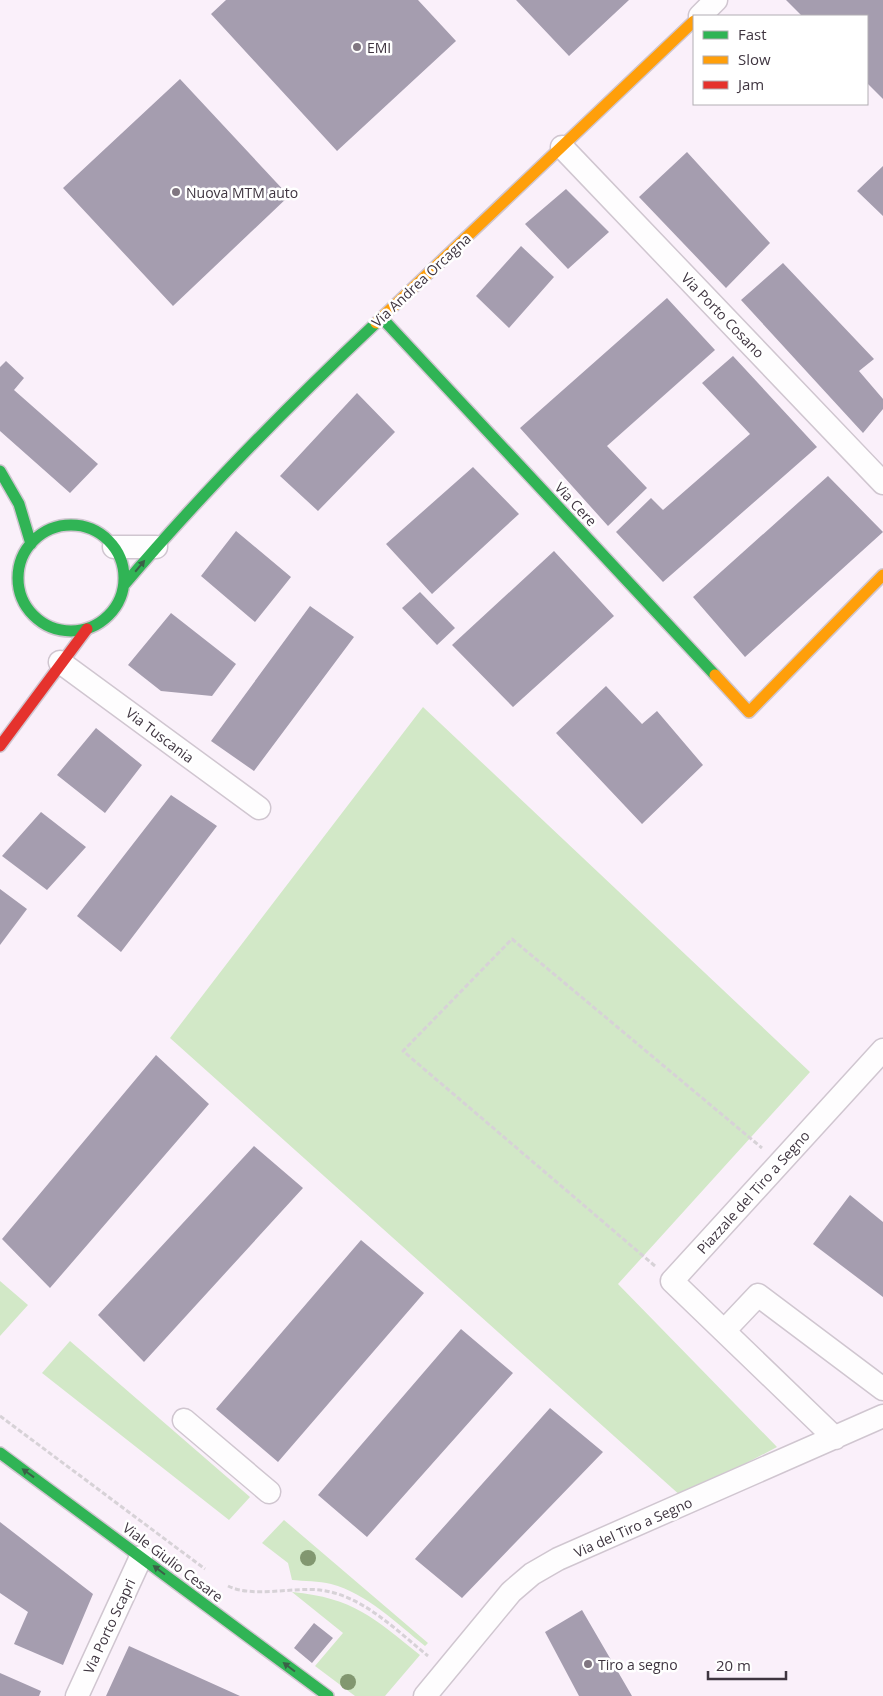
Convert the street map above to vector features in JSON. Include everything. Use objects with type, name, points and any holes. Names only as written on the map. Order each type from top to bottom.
[{"type":"street","points":[[701,15],[716,0]]},
{"type":"street","name":"Via Andrea Orcagna","points":[[124,585],[156,546],[307,388],[693,23]]},
{"type":"street","name":"Via Porto Cosano","points":[[562,146],[883,483]]},
{"type":"street","name":"Via Cere","points":[[382,318],[749,712],[883,575]]},
{"type":"street","points":[[0,471],[20,504],[31,544]]},
{"type":"street","points":[[20,504],[60,526]]},
{"type":"street","points":[[77,525],[93,530],[108,539],[124,568],[124,585],[120,601],[110,615],[95,626],[78,632],[59,631],[48,626],[29,611],[20,595],[18,576],[22,558],[31,544],[44,533],[60,526],[77,525]]},
{"type":"street","points":[[114,547],[156,546]]},
{"type":"street","points":[[48,626],[60,652]]},
{"type":"street","points":[[0,746],[60,652],[87,629]]},
{"type":"street","name":"Via Tuscania","points":[[60,652],[259,808]]},
{"type":"street","name":"Piazzale del Tiro a Segno","points":[[672,1281],[883,1050]]},
{"type":"street","points":[[672,1281],[835,1438]]},
{"type":"street","points":[[724,1331],[758,1295],[883,1389]]},
{"type":"street","name":"Via del Tiro a Segno","points":[[425,1696],[511,1592],[532,1574],[558,1559],[883,1416]]},
{"type":"street","points":[[184,1420],[269,1492]]},
{"type":"street","name":"Viale Giulio Cesare","points":[[0,1453],[328,1696]]},
{"type":"street","name":"Via Porto Scapri","points":[[77,1696],[141,1557]]},
{"type":"path","points":[[672,1281],[403,1051],[512,939],[780,1163]]},
{"type":"path","points":[[0,1416],[207,1570]]},
{"type":"path","points":[[222,1581],[229,1587],[242,1591],[321,1590],[349,1597],[369,1609],[446,1670]]},
{"type":"green space","points":[[423,707],[810,1072],[618,1284],[777,1447],[682,1497],[170,1038]]},
{"type":"green space","points":[[0,1281],[28,1305],[0,1336]]},
{"type":"green space","points":[[70,1341],[250,1497],[229,1520],[42,1373]]},
{"type":"green space","points":[[284,1520],[428,1643],[425,1646],[381,1610],[357,1595],[331,1584],[292,1580],[288,1563],[262,1543]]},
{"type":"green space","points":[[292,1592],[332,1599],[348,1605],[376,1620],[420,1655],[385,1696],[355,1696],[315,1666],[343,1633]]},
{"type":"building","points":[[226,0],[418,0],[456,41],[337,151],[211,14]]},
{"type":"building","points":[[516,0],[629,0],[569,56]]},
{"type":"building","points":[[786,0],[883,0],[883,99],[868,84],[868,15],[801,15]]},
{"type":"building","name":"Nuova MTM auto","points":[[180,79],[289,196],[173,306],[63,188]]},
{"type":"building","points":[[687,152],[770,243],[726,288],[639,197]]},
{"type":"building","points":[[883,166],[883,216],[857,191]]},
{"type":"building","points":[[566,189],[609,232],[568,269],[525,224]]},
{"type":"building","points":[[521,246],[554,277],[509,328],[476,296]]},
{"type":"building","points":[[783,263],[874,359],[859,371],[883,399],[883,409],[863,433],[741,300]]},
{"type":"building","points":[[667,298],[715,350],[607,446],[647,488],[608,526],[520,428]]},
{"type":"building","points":[[733,356],[817,447],[663,582],[616,532],[651,498],[663,510],[750,434],[702,383]]},
{"type":"building","points":[[6,361],[24,378],[14,390],[98,464],[70,493],[0,431],[0,367]]},
{"type":"building","points":[[357,393],[395,432],[318,511],[280,476]]},
{"type":"building","points":[[473,467],[519,514],[432,594],[386,544]]},
{"type":"building","points":[[828,476],[883,532],[745,657],[693,597]]},
{"type":"building","points":[[236,531],[291,577],[255,622],[201,576]]},
{"type":"building","points":[[554,551],[614,616],[513,707],[452,645]]},
{"type":"building","points":[[420,592],[455,628],[437,645],[402,608]]},
{"type":"building","points":[[310,606],[354,637],[254,771],[211,741]]},
{"type":"building","points":[[171,613],[236,664],[212,696],[161,691],[128,665]]},
{"type":"building","points":[[606,686],[642,724],[657,711],[703,765],[642,824],[556,733]]},
{"type":"building","points":[[96,728],[142,765],[105,813],[57,775]]},
{"type":"building","points":[[171,795],[217,826],[121,952],[77,916]]},
{"type":"building","points":[[41,812],[86,847],[47,890],[2,856]]},
{"type":"building","points":[[0,889],[27,909],[0,945]]},
{"type":"building","points":[[156,1055],[209,1104],[50,1288],[2,1239]]},
{"type":"building","points":[[254,1146],[303,1188],[144,1362],[98,1315]]},
{"type":"building","points":[[850,1195],[883,1222],[883,1297],[813,1244]]},
{"type":"building","points":[[361,1240],[424,1293],[278,1462],[216,1409]]},
{"type":"building","points":[[461,1329],[513,1373],[367,1537],[318,1495]]},
{"type":"building","points":[[550,1408],[603,1452],[462,1598],[415,1559]]},
{"type":"building","points":[[0,1522],[93,1594],[63,1665],[14,1644],[28,1612],[0,1593]]},
{"type":"building","name":"Tiro a segno","points":[[582,1610],[632,1696],[579,1696],[545,1632]]},
{"type":"building","points":[[314,1623],[333,1638],[312,1663],[294,1648]]},
{"type":"building","points":[[129,1646],[240,1696],[106,1696]]},
{"type":"building","points":[[0,1673],[41,1691],[39,1696],[0,1696]]},
{"type":"traffic: fast","points":[[382,318],[715,675]]},
{"type":"traffic: fast","points":[[124,585],[246,451],[376,323]]},
{"type":"traffic: fast","points":[[0,471],[19,504],[31,544]]},
{"type":"traffic: fast","points":[[71,525],[91,529],[108,541],[120,558],[124,578],[120,598],[108,615],[91,627],[71,631],[51,627],[34,615],[22,598],[18,578],[22,558],[34,541],[51,529],[71,525]]},
{"type":"traffic: fast","points":[[0,1453],[328,1696]]},
{"type":"traffic: slow","points":[[376,323],[693,22]]},
{"type":"traffic: slow","points":[[715,675],[749,712],[883,575]]},
{"type":"traffic: jam","points":[[0,746],[87,629]]},
{"type":"place","name":"EMI","points":[[357,47]]},
{"type":"place","name":"Nuova MTM auto","points":[[176,192]]},
{"type":"place","name":"Tiro a segno","points":[[588,1664]]}]
